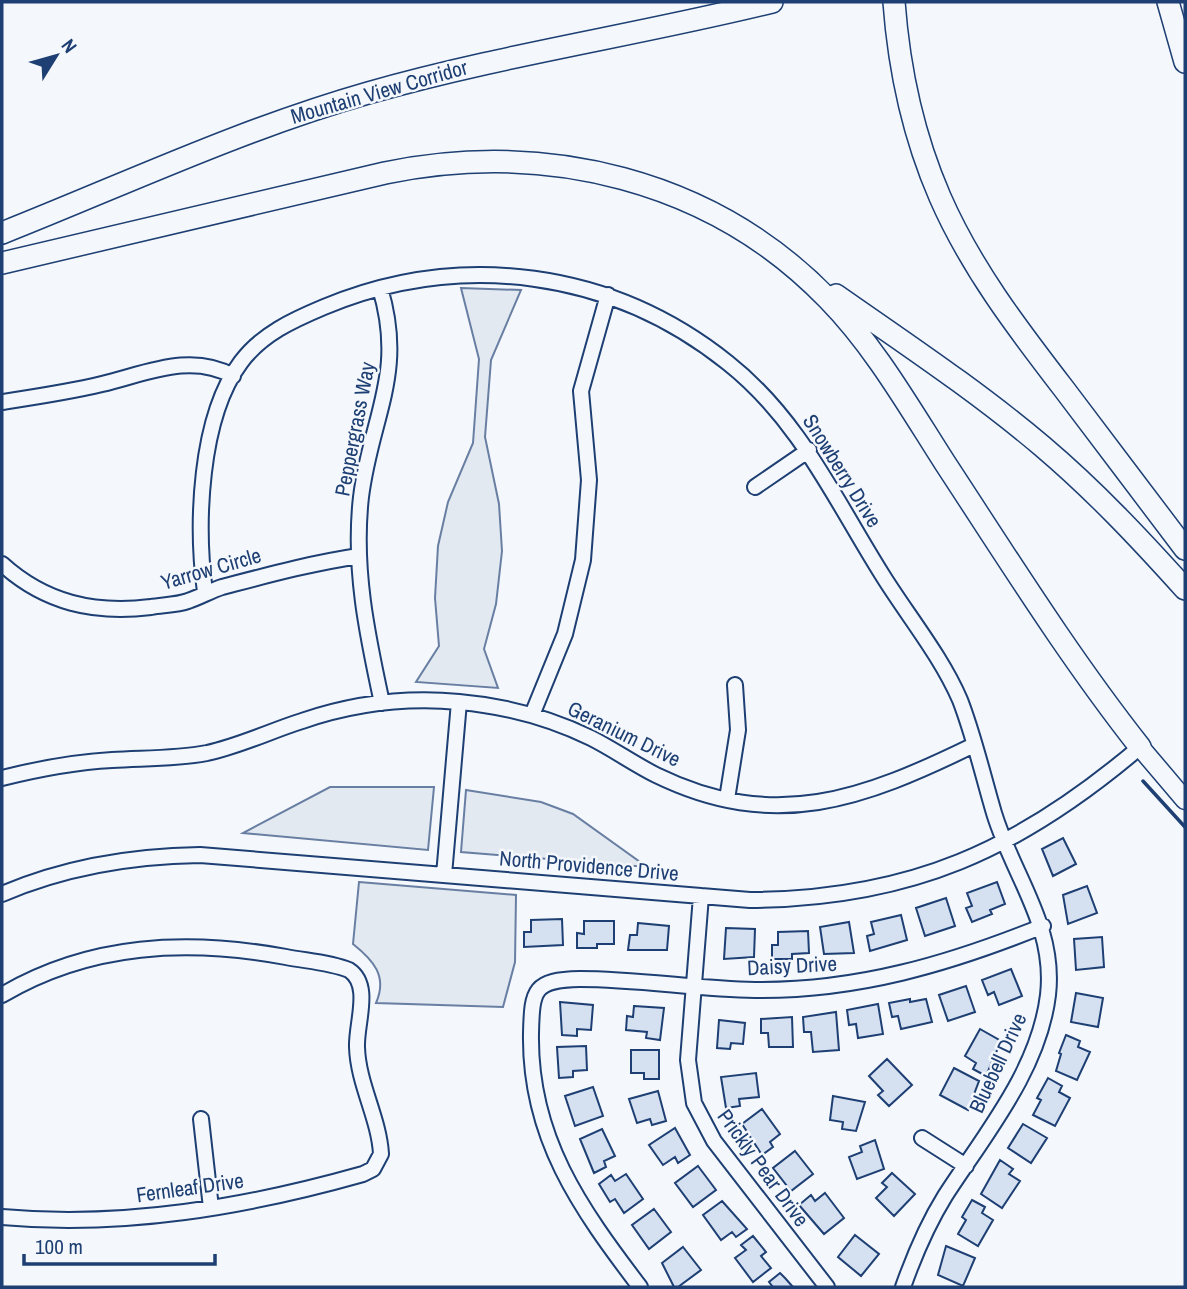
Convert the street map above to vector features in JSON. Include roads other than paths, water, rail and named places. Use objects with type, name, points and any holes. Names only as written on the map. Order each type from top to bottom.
[{"type":"highway","name":"Mountain View Corridor","points":[[2,233],[209,147],[366,93],[469,66],[772,2]]},
{"type":"highway","points":[[894,2],[900,59],[914,125],[940,197],[966,249],[1014,323],[1185,550]]},
{"type":"highway","points":[[1168,2],[1185,62]]},
{"type":"highway","points":[[1182,2],[1185,10]]},
{"type":"highway","points":[[2,263],[385,173],[442,163],[500,160],[554,163],[635,181],[709,211],[777,254],[956,378],[1044,447],[1114,512],[1185,589]]},
{"type":"highway","points":[[777,254],[829,300],[868,346],[1067,649],[1140,747]]},
{"type":"main road","points":[[1140,747],[1185,800]]},
{"type":"street","name":"Snowberry Drive","points":[[205,592],[201,542],[203,488],[212,436],[233,376],[250,351],[281,327],[336,302],[380,288],[433,277],[485,274],[538,278],[608,295],[678,328],[730,364],[764,394],[809,450],[878,569],[945,671],[960,700],[1005,843]]},
{"type":"street","name":"Peppergrass Way","points":[[380,288],[389,330],[389,377],[365,473],[359,556],[363,612],[382,703]]},
{"type":"street","points":[[532,715],[565,634],[583,560],[589,480],[581,391],[608,295]]},
{"type":"street","points":[[2,402],[91,387],[173,366],[209,367],[233,376]]},
{"type":"street","points":[[755,487],[809,450]]},
{"type":"street","name":"Yarrow Circle","points":[[2,564],[55,600],[85,607],[131,609],[187,602],[205,592],[297,567],[359,556]]},
{"type":"street","points":[[727,799],[738,730],[735,685]]},
{"type":"street","points":[[444,875],[458,702]]},
{"type":"street","name":"Geranium Drive","points":[[2,778],[86,762],[206,753],[330,713],[382,703],[458,702],[532,715],[589,737],[672,782],[727,799],[788,805],[853,796],[890,785],[974,745]]},
{"type":"street","name":"North Providence Drive","points":[[2,894],[47,877],[91,866],[173,856],[220,856],[701,896],[779,900],[864,891],[923,876],[1005,843],[1087,790],[1140,747]]},
{"type":"street","name":"Bluebell Drive","points":[[903,1287],[930,1223],[1016,1085],[1043,1023],[1050,977],[1043,926],[1005,843]]},
{"type":"street","name":"Prickly Pear Drive","points":[[701,896],[688,1060],[690,1089],[699,1116],[714,1140],[827,1287]]},
{"type":"street","name":"Daisy Drive","points":[[640,1287],[577,1202],[542,1121],[530,1062],[531,1005],[538,989],[551,980],[580,979],[788,990],[881,979],[963,958],[1043,926]]},
{"type":"street","name":"Fernleaf Drive","points":[[2,995],[79,962],[121,951],[168,946],[242,950],[343,968],[357,977],[361,988],[357,1056],[380,1149],[377,1165],[368,1172],[326,1184],[211,1208],[103,1219],[2,1217]]},
{"type":"street","points":[[201,1119],[211,1208]]},
{"type":"street","points":[[922,1139],[965,1166]]}]
